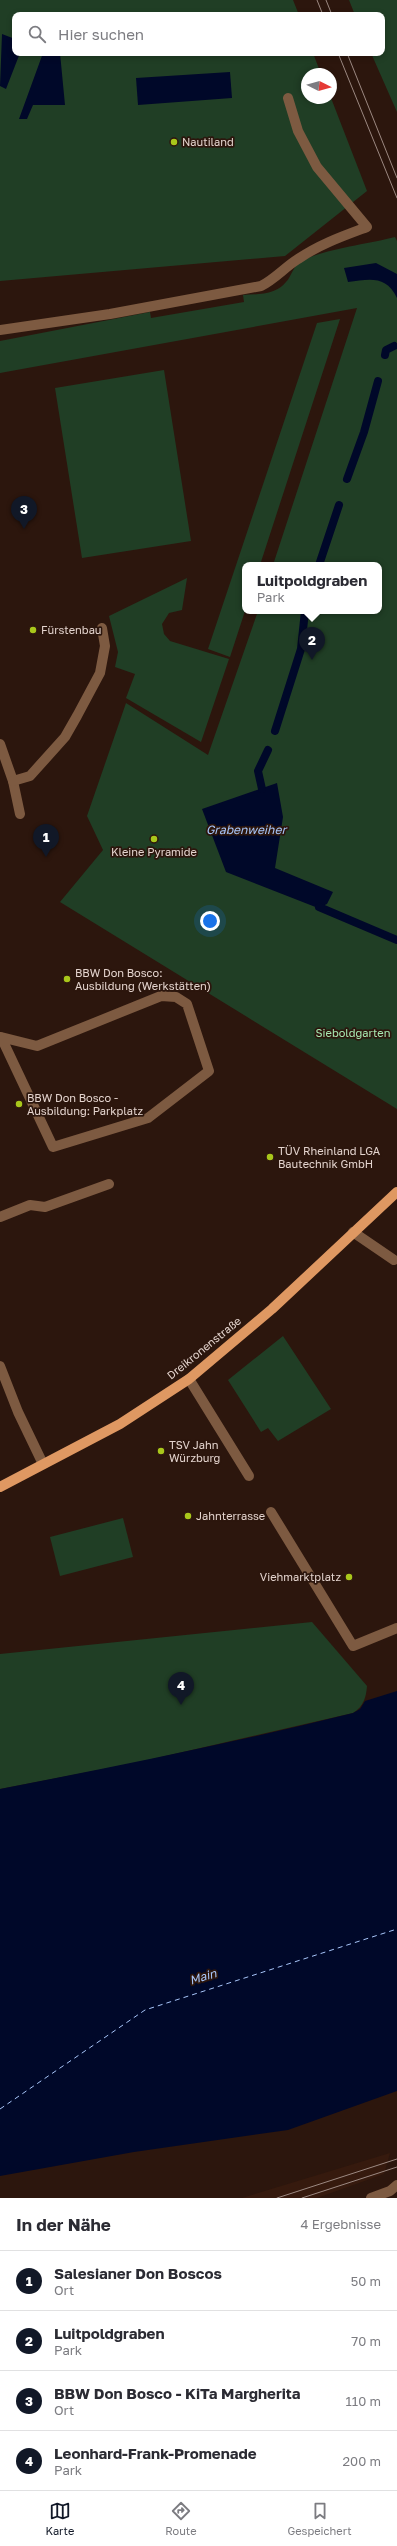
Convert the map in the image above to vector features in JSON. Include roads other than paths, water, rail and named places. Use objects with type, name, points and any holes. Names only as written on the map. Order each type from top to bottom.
[{"type":"main road","name":"Dreikronenstraße","points":[[0,1487],[120,1424],[189,1379],[272,1309],[397,1192]]},
{"type":"street","points":[[0,330],[110,314],[260,286],[273,279],[298,259],[321,246],[367,227],[317,167],[298,131],[288,98]]},
{"type":"street","points":[[13,781],[30,776],[65,737],[100,673],[105,646],[102,628]]},
{"type":"street","points":[[0,744],[13,781],[20,814]]},
{"type":"street","points":[[161,996],[176,997],[187,1004],[209,1072],[148,1118],[53,1146],[0,1037],[37,1046],[161,996]]},
{"type":"street","points":[[0,1217],[30,1205],[45,1207],[109,1184]]},
{"type":"street","points":[[353,1232],[394,1260]]},
{"type":"street","points":[[0,1366],[18,1412],[43,1464]]},
{"type":"street","points":[[189,1379],[249,1476]]},
{"type":"street","points":[[271,1512],[353,1646],[397,1628]]},
{"type":"street","points":[[371,2198],[392,2194],[397,2184]]},
{"type":"water","points":[[2,34],[12,38],[12,56],[19,56],[6,89],[0,86]]},
{"type":"water","points":[[42,56],[60,56],[65,105],[33,105],[27,119],[19,119]]},
{"type":"water","points":[[230,72],[232,98],[138,105],[136,78]]},
{"type":"water","points":[[376,263],[397,274],[397,298],[388,285],[377,280],[348,282],[344,268]]},
{"type":"water","name":"Grabenweiher","points":[[277,783],[283,817],[275,868],[333,892],[327,904],[318,908],[226,872],[202,809]]},
{"type":"water","name":"Main","points":[[397,1691],[397,2091],[288,2130],[134,2152],[0,2176],[0,1789],[177,1753],[353,1713],[360,1709],[365,1701]]},
{"type":"waterway","points":[[385,355],[386,350],[394,346]]},
{"type":"waterway","points":[[347,479],[364,432],[378,381]]},
{"type":"waterway","points":[[320,562],[339,505]]},
{"type":"waterway","points":[[275,731],[301,649],[305,614]]},
{"type":"waterway","points":[[262,789],[258,771],[268,750]]},
{"type":"waterway","points":[[319,907],[397,940]]},
{"type":"tram line","points":[[317,0],[322,12]]},
{"type":"tram line","points":[[326,0],[331,12]]},
{"type":"tram line","points":[[339,56],[397,198]]},
{"type":"tram line","points":[[348,56],[397,178]]},
{"type":"tram line","points":[[277,2198],[397,2159]]},
{"type":"tram line","points":[[302,2198],[397,2167]]},
{"type":"place","name":"Nautiland","points":[[174,142]]},
{"type":"place","name":"BBW Don Bosco - KiTa Margherita","points":[[24,529]]},
{"type":"place","name":"Fürstenbau","points":[[33,630]]},
{"type":"place","name":"Luitpoldgraben","points":[[312,660]]},
{"type":"place","name":"Kleine Pyramide","points":[[154,839]]},
{"type":"place","name":"Salesianer Don Boscos","points":[[46,857]]},
{"type":"place","name":"BBW Don Bosco: Ausbildung (Werkstätten)","points":[[67,979]]},
{"type":"place","name":"BBW Don Bosco - Ausbildung: Parkplatz","points":[[19,1104]]},
{"type":"place","name":"TÜV Rheinland LGA Bautechnik GmbH","points":[[270,1157]]},
{"type":"place","name":"TSV Jahn Würzburg","points":[[161,1451]]},
{"type":"place","name":"Jahnterrasse","points":[[188,1516]]},
{"type":"place","name":"Viehmarktplatz","points":[[349,1577]]},
{"type":"place","name":"Leonhard-Frank-Promenade","points":[[181,1705]]},
{"type":"park label","name":"Sieboldgarten","points":[[353,1033]]}]
